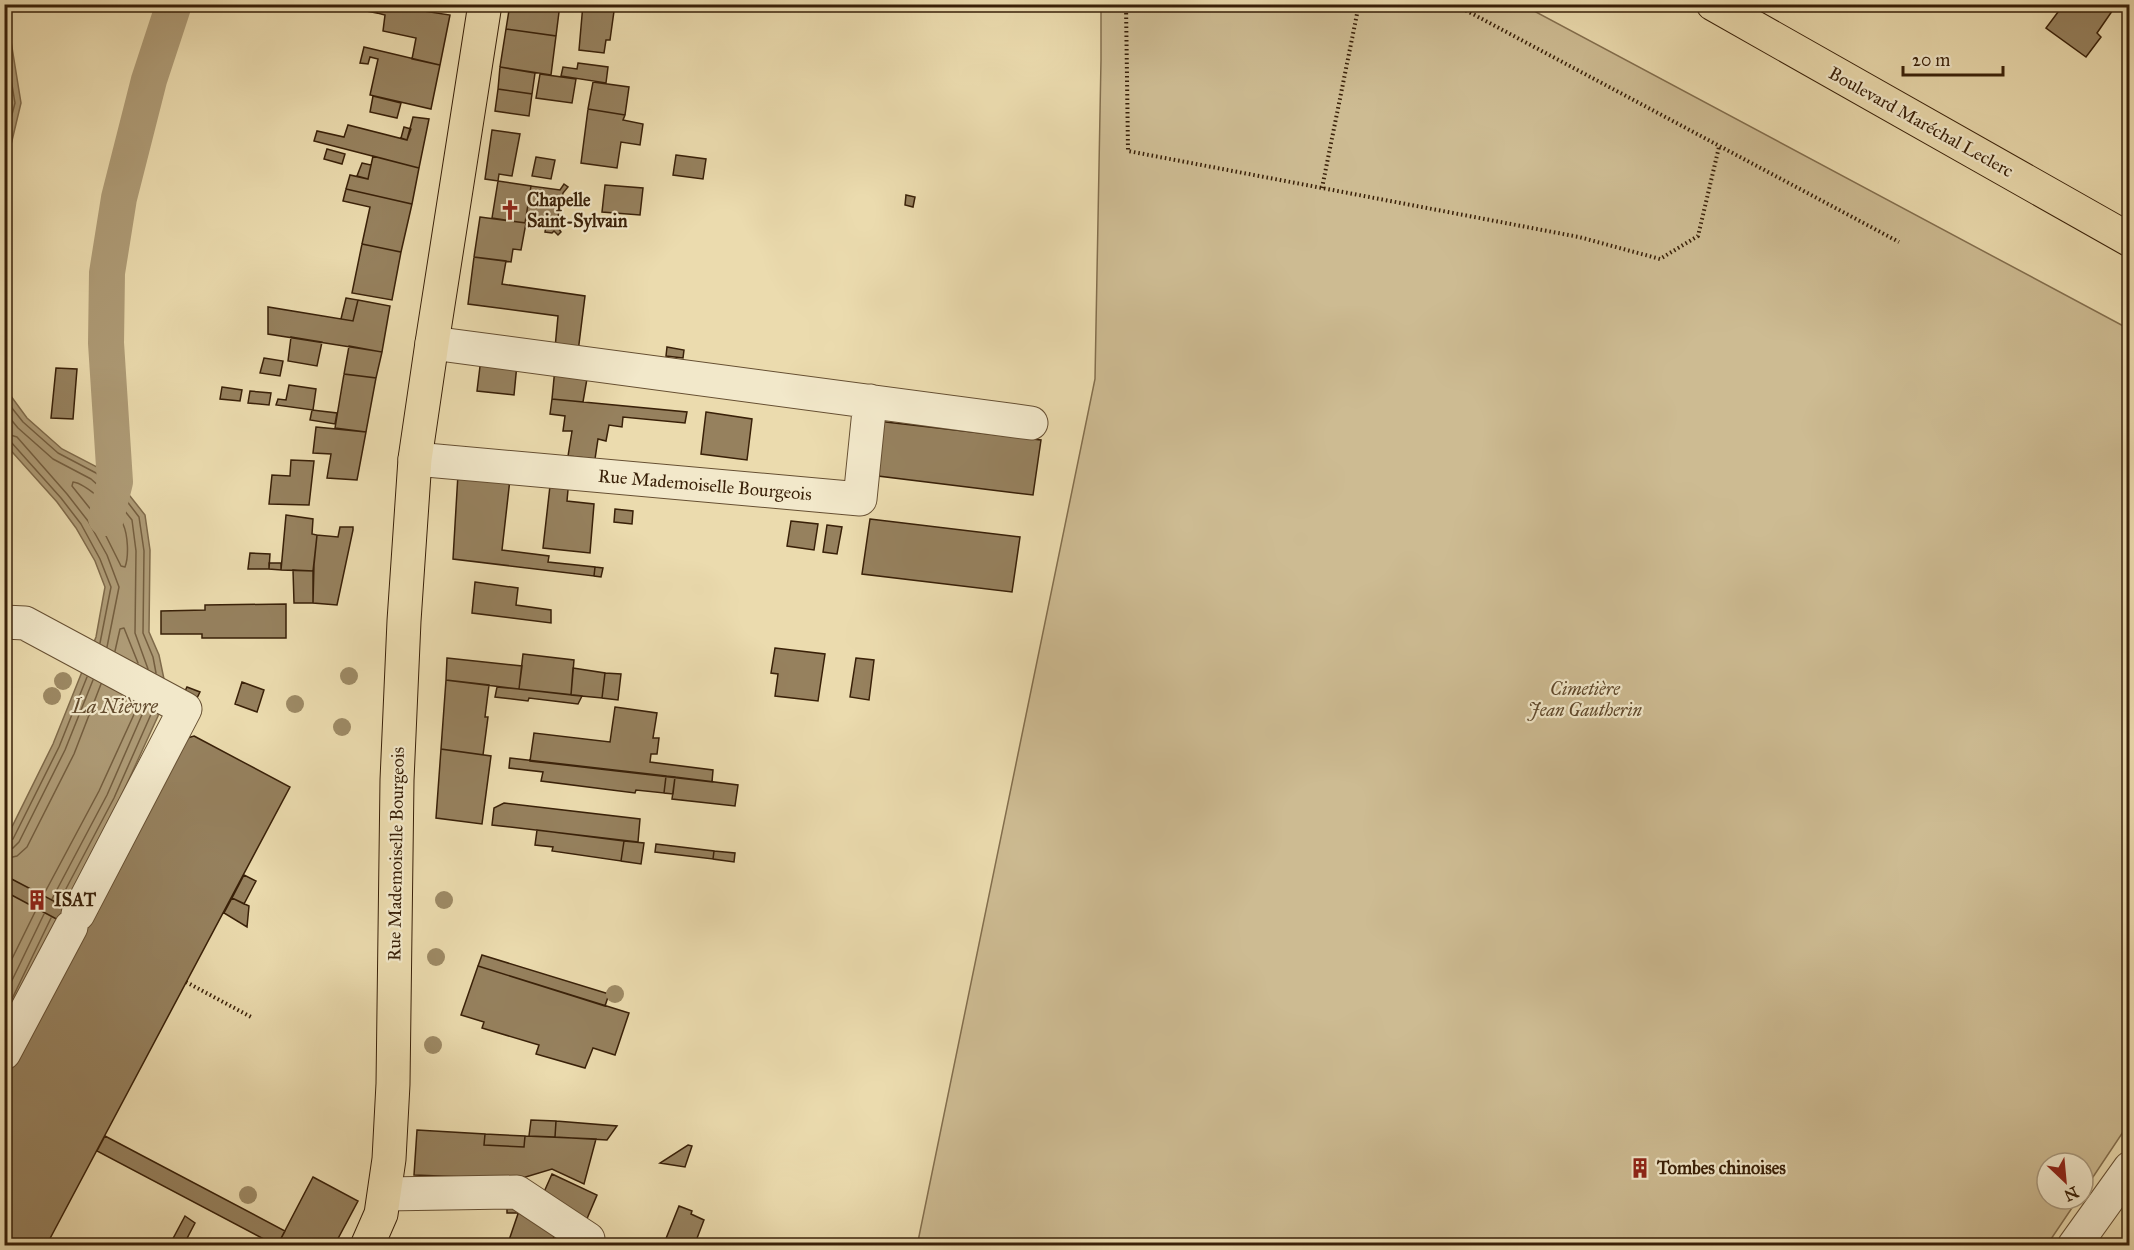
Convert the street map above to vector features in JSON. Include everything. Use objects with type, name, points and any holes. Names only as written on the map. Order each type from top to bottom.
[{"type":"main road","name":"Rue Mademoiselle Bourgeois","points":[[367,1245],[381,1214],[385,1194],[393,1084],[398,747],[415,459],[485,4]]},
{"type":"main road","name":"Boulevard Maréchal Leclerc","points":[[1713,4],[2130,240]]},
{"type":"street","points":[[432,343],[1031,423]]},
{"type":"street","name":"Rue Mademoiselle Bourgeois","points":[[415,459],[860,499],[870,401]]},
{"type":"street","points":[[4,1053],[185,709],[11,617]]},
{"type":"street","points":[[2074,1245],[2130,1168]]},
{"type":"street","points":[[385,1194],[517,1192],[588,1239]]},
{"type":"path","points":[[1126,4],[1128,151],[1579,237],[1660,260],[1698,236],[1719,147]]},
{"type":"path","points":[[1322,188],[1359,4]]},
{"type":"path","points":[[1454,4],[1899,242]]},
{"type":"path","points":[[186,982],[251,1017]]},
{"type":"green space","name":"Cimetière Jean Gautherin","points":[[1101,5],[1523,5],[2129,329],[2129,1123],[2095,1174],[2095,1151],[2035,1151],[2035,1211],[2070,1211],[2047,1245],[917,1246],[1095,379]]},
{"type":"water","points":[[4,5],[9,5],[10,35],[21,103],[5,170]]},
{"type":"water","name":"La Nièvre","points":[[5,388],[27,418],[62,449],[99,468],[130,496],[145,515],[150,550],[149,632],[159,655],[164,679],[158,716],[119,801],[41,949],[5,1031],[5,841],[53,744],[96,637],[105,587],[95,561],[76,528],[57,502],[5,444]]},
{"type":"building","points":[[367,4],[378,4],[377,13],[366,11]]},
{"type":"building","points":[[378,4],[450,15],[440,65],[412,59],[416,38],[383,31],[385,15],[377,13]]},
{"type":"building","points":[[388,4],[424,4],[423,11]]},
{"type":"building","points":[[510,4],[560,4],[556,36],[506,29]]},
{"type":"building","points":[[583,4],[615,4],[610,40],[606,40],[604,53],[579,50]]},
{"type":"building","points":[[2064,4],[2117,4],[2097,33],[2101,37],[2086,57],[2046,28]]},
{"type":"building","points":[[506,29],[556,36],[551,75],[500,67]]},
{"type":"building","points":[[364,47],[440,65],[431,109],[370,95],[378,59],[370,57],[368,64],[360,63]]},
{"type":"building","points":[[578,63],[608,67],[606,83],[561,76],[563,67],[577,69]]},
{"type":"building","points":[[500,67],[535,73],[532,94],[498,89]]},
{"type":"building","points":[[540,74],[576,79],[572,103],[536,98]]},
{"type":"building","points":[[593,82],[629,87],[625,115],[588,109]]},
{"type":"building","points":[[498,89],[532,94],[529,116],[495,111]]},
{"type":"building","points":[[373,96],[401,103],[397,118],[370,112]]},
{"type":"building","points":[[588,109],[625,115],[623,120],[643,124],[640,145],[621,142],[617,168],[581,163]]},
{"type":"building","points":[[413,117],[429,119],[419,168],[314,141],[317,131],[344,137],[348,125],[407,140]]},
{"type":"building","points":[[404,127],[411,129],[407,140],[401,138]]},
{"type":"building","points":[[492,130],[520,134],[512,176],[499,174],[498,181],[485,179]]},
{"type":"building","points":[[327,149],[345,154],[342,164],[324,159]]},
{"type":"building","points":[[676,155],[706,159],[703,179],[673,175]]},
{"type":"building","points":[[373,156],[419,168],[412,204],[346,189],[350,175],[368,179]]},
{"type":"building","points":[[536,157],[555,160],[551,179],[532,176]]},
{"type":"building","points":[[362,163],[371,165],[368,179],[357,176]]},
{"type":"building","name":"Chapelle Saint-Sylvain","points":[[498,181],[531,186],[525,223],[492,218]]},
{"type":"building","points":[[564,184],[568,187],[563,193],[556,225],[561,232],[558,235],[554,231],[545,232],[546,226],[525,223],[531,186],[560,190]]},
{"type":"building","points":[[605,185],[643,188],[640,215],[602,212]]},
{"type":"building","points":[[346,189],[412,204],[401,252],[362,244],[370,207],[343,201]]},
{"type":"building","points":[[906,195],[915,197],[913,207],[905,205]]},
{"type":"building","points":[[480,217],[526,223],[521,250],[513,249],[511,262],[474,257]]},
{"type":"building","points":[[362,244],[401,252],[392,300],[352,293]]},
{"type":"building","points":[[474,257],[506,261],[502,284],[585,296],[578,352],[555,348],[558,316],[468,304]]},
{"type":"building","points":[[346,298],[358,300],[353,321],[341,319]]},
{"type":"building","points":[[358,300],[390,306],[382,352],[268,334],[268,307],[353,321]]},
{"type":"building","points":[[291,337],[322,342],[317,366],[288,361]]},
{"type":"building","points":[[349,346],[382,352],[376,378],[344,374]]},
{"type":"building","points":[[667,347],[684,350],[683,358],[666,356]]},
{"type":"building","points":[[264,358],[283,361],[280,376],[260,373]]},
{"type":"building","points":[[481,358],[517,364],[514,395],[477,391]]},
{"type":"building","points":[[56,368],[77,369],[73,419],[51,418]]},
{"type":"building","points":[[555,368],[588,373],[583,402],[552,399]]},
{"type":"building","points":[[344,374],[376,378],[366,432],[335,428]]},
{"type":"building","points":[[289,385],[316,389],[313,410],[276,405],[278,399],[286,400]]},
{"type":"building","points":[[222,387],[242,390],[240,401],[220,399]]},
{"type":"building","points":[[250,391],[271,393],[269,405],[248,403]]},
{"type":"building","points":[[552,399],[687,412],[685,423],[623,417],[622,427],[609,425],[606,441],[598,439],[595,459],[568,456],[572,431],[563,431],[565,416],[550,414]]},
{"type":"building","points":[[312,410],[337,413],[335,424],[310,420]]},
{"type":"building","points":[[706,412],[752,419],[747,460],[701,454]]},
{"type":"building","points":[[877,421],[1041,440],[1033,495],[870,475]]},
{"type":"building","points":[[316,427],[366,432],[357,480],[327,478],[331,454],[313,453]]},
{"type":"building","points":[[291,460],[314,461],[309,505],[269,504],[272,475],[290,476]]},
{"type":"building","points":[[458,474],[510,479],[502,550],[549,556],[548,562],[595,567],[594,576],[453,559]]},
{"type":"building","points":[[551,477],[569,479],[567,501],[594,504],[590,553],[543,548]]},
{"type":"building","points":[[615,509],[633,511],[632,524],[614,522]]},
{"type":"building","points":[[286,515],[313,519],[312,534],[317,535],[313,571],[281,570]]},
{"type":"building","points":[[870,519],[1020,537],[1012,592],[862,574]]},
{"type":"building","points":[[791,521],[818,524],[814,550],[787,546]]},
{"type":"building","points":[[827,525],[842,527],[837,554],[823,552]]},
{"type":"building","points":[[340,527],[353,527],[353,530],[337,605],[313,603],[317,535],[338,537]]},
{"type":"building","points":[[250,553],[270,554],[269,569],[248,569]]},
{"type":"building","points":[[269,563],[281,563],[281,570],[269,569]]},
{"type":"building","points":[[595,567],[603,568],[601,577],[594,576]]},
{"type":"building","points":[[293,570],[313,571],[313,603],[294,603]]},
{"type":"building","points":[[475,582],[518,588],[516,605],[551,610],[551,623],[472,613]]},
{"type":"building","points":[[286,604],[286,638],[202,638],[202,634],[161,634],[161,611],[205,610],[205,605]]},
{"type":"building","points":[[775,648],[825,654],[818,701],[775,696],[778,674],[771,673]]},
{"type":"building","points":[[523,654],[574,660],[571,695],[519,689]]},
{"type":"building","points":[[447,658],[522,666],[519,689],[446,680]]},
{"type":"building","points":[[856,658],[874,660],[869,700],[850,697]]},
{"type":"building","points":[[573,668],[605,673],[602,698],[571,695]]},
{"type":"building","points":[[605,673],[621,674],[618,700],[602,698]]},
{"type":"building","points":[[446,680],[489,685],[483,755],[441,749]]},
{"type":"building","points":[[242,682],[264,690],[257,712],[235,704]]},
{"type":"building","points":[[187,687],[200,692],[196,700],[183,695]]},
{"type":"building","points":[[497,687],[582,696],[578,704],[529,698],[528,701],[495,697]]},
{"type":"building","points":[[615,707],[657,713],[653,738],[659,738],[657,754],[651,754],[650,762],[713,770],[712,782],[530,761],[534,733],[610,742]]},
{"type":"building","points":[[194,736],[290,787],[46,1246],[4,1246],[4,1076],[184,739]]},
{"type":"building","points":[[441,749],[491,756],[482,824],[436,818]]},
{"type":"building","points":[[510,758],[666,776],[664,793],[636,790],[635,793],[541,781],[543,772],[509,768]]},
{"type":"building","points":[[666,776],[675,777],[673,794],[664,793]]},
{"type":"building","points":[[675,777],[738,785],[735,806],[672,799]]},
{"type":"building","points":[[504,803],[640,819],[638,842],[492,825],[494,808]]},
{"type":"building","points":[[537,830],[624,841],[621,861],[552,851],[553,847],[535,845]]},
{"type":"building","points":[[624,841],[644,843],[641,864],[621,861]]},
{"type":"building","points":[[656,844],[714,851],[713,859],[655,852]]},
{"type":"building","points":[[714,851],[735,853],[734,862],[713,859]]},
{"type":"building","name":"ISAT","points":[[4,875],[69,909],[62,922],[4,891]]},
{"type":"building","points":[[244,875],[256,881],[244,904],[232,898]]},
{"type":"building","points":[[232,898],[249,906],[247,927],[224,913]]},
{"type":"building","points":[[482,955],[609,994],[605,1006],[478,966]]},
{"type":"building","points":[[478,966],[629,1013],[615,1055],[593,1048],[585,1068],[536,1054],[539,1045],[482,1028],[484,1022],[461,1015]]},
{"type":"building","points":[[531,1120],[556,1121],[555,1137],[529,1136]]},
{"type":"building","points":[[556,1121],[617,1126],[607,1140],[555,1137]]},
{"type":"building","points":[[417,1130],[485,1134],[484,1145],[524,1147],[525,1136],[596,1139],[584,1184],[552,1169],[519,1179],[414,1175]]},
{"type":"building","points":[[485,1134],[525,1136],[524,1147],[484,1145]]},
{"type":"building","points":[[105,1136],[285,1231],[277,1246],[97,1151]]},
{"type":"building","points":[[688,1145],[692,1146],[685,1167],[660,1163]]},
{"type":"building","name":"Tombes chinoises","points":[[1636,1160],[1647,1163],[1644,1174],[1633,1172]]},
{"type":"building","points":[[552,1174],[597,1195],[586,1221],[540,1201]]},
{"type":"building","points":[[313,1177],[358,1201],[334,1246],[277,1246]]},
{"type":"building","points":[[521,1205],[519,1213],[507,1213],[507,1207]]},
{"type":"building","points":[[521,1205],[557,1227],[551,1246],[507,1246]]},
{"type":"building","points":[[679,1206],[692,1211],[691,1214],[704,1220],[694,1246],[663,1246]]},
{"type":"building","points":[[185,1216],[195,1223],[183,1246],[169,1246]]},
{"type":"waterway","points":[[106,518],[115,482],[106,343],[107,273],[119,198],[149,80],[174,4]]},
{"type":"place","name":"Chapelle Saint-Sylvain","points":[[510,210]]},
{"type":"place","name":"ISAT","points":[[37,900]]},
{"type":"place","name":"Tombes chinoises","points":[[1640,1168]]}]
